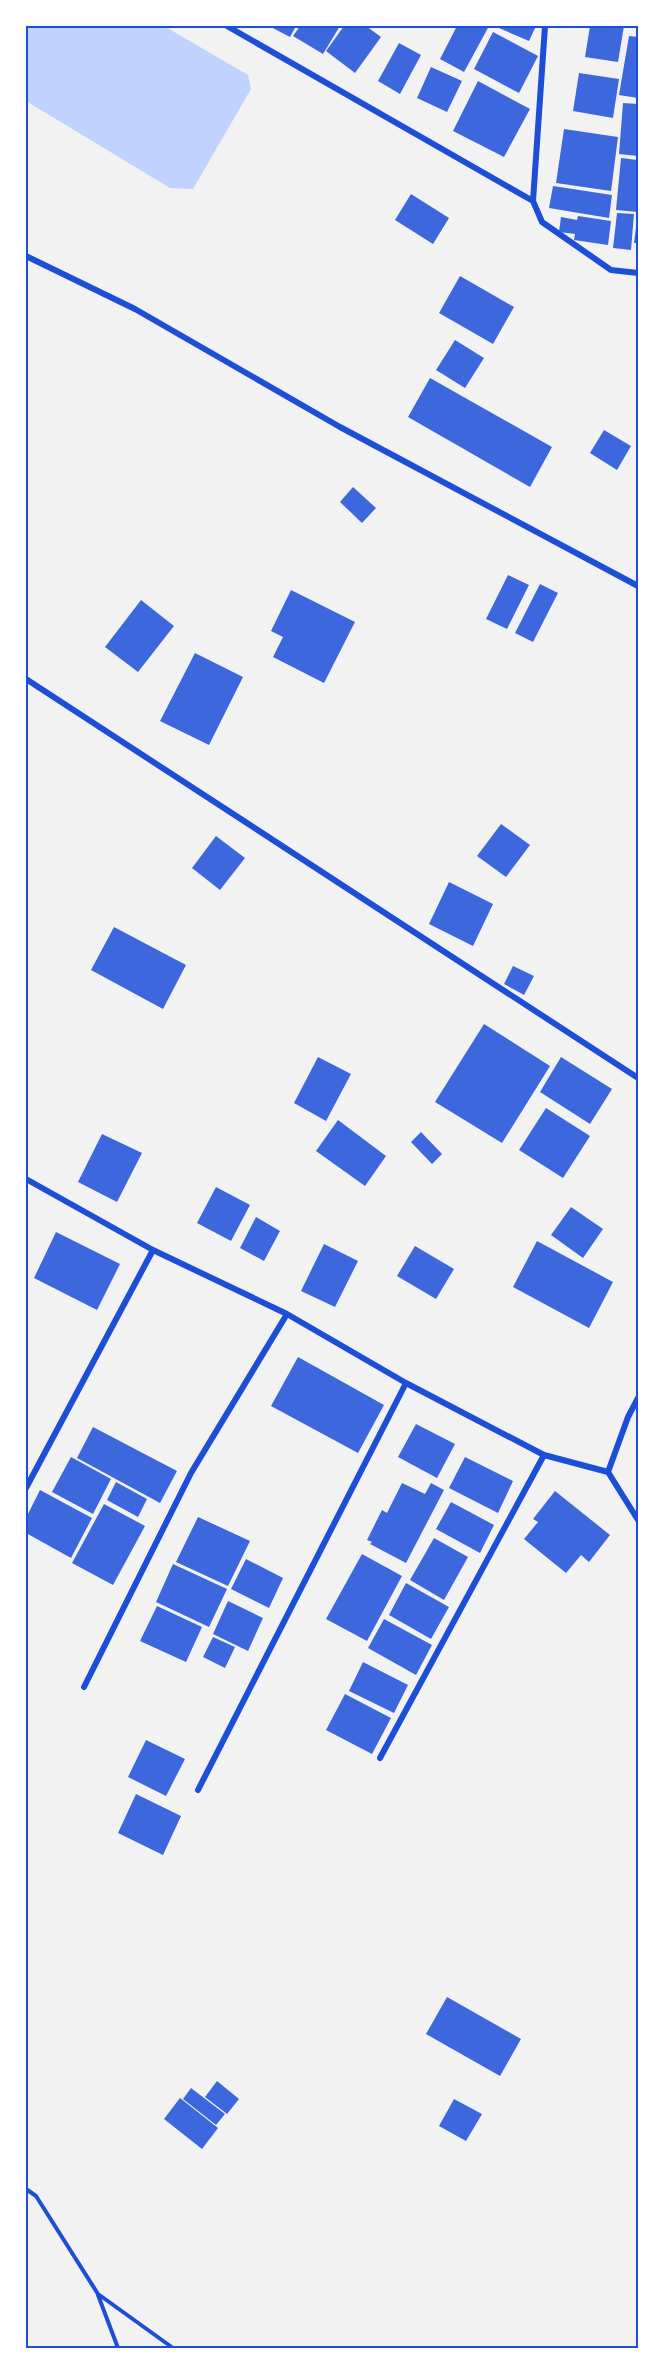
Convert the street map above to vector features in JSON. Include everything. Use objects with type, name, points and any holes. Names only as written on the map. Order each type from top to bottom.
[{"type":"street","points":[[227,26],[533,201]]},
{"type":"street","points":[[545,26],[533,201],[542,222],[611,270],[639,273]]},
{"type":"street","points":[[26,256],[135,309],[340,427],[639,586]]},
{"type":"street","points":[[26,679],[639,1078]]},
{"type":"street","points":[[26,1179],[153,1250],[287,1314],[406,1383],[544,1455],[608,1472],[639,1520]]},
{"type":"street","points":[[26,1488],[153,1250]]},
{"type":"street","points":[[84,1688],[191,1473],[287,1314]]},
{"type":"street","points":[[198,1790],[406,1383]]},
{"type":"street","points":[[608,1472],[628,1417],[639,1398]]},
{"type":"street","points":[[380,1758],[544,1455]]},
{"type":"path","points":[[26,2189],[36,2196],[98,2294],[118,2349]]},
{"type":"path","points":[[98,2294],[173,2349]]},
{"type":"water","points":[[26,26],[164,26],[248,75],[251,89],[193,189],[170,188],[26,101]]},
{"type":"building","points":[[269,26],[296,26],[290,37]]},
{"type":"building","points":[[300,26],[340,26],[323,54],[293,36]]},
{"type":"building","points":[[344,26],[366,26],[381,37],[355,73],[326,51]]},
{"type":"building","points":[[457,26],[489,26],[464,72],[440,59]]},
{"type":"building","points":[[501,26],[536,26],[529,41],[499,28]]},
{"type":"building","points":[[590,26],[624,26],[618,62],[585,57]]},
{"type":"building","points":[[493,32],[538,56],[519,93],[474,69]]},
{"type":"building","points":[[629,36],[638,37],[638,98],[619,95]]},
{"type":"building","points":[[399,43],[421,55],[400,94],[378,81]]},
{"type":"building","points":[[431,67],[462,81],[447,112],[417,98]]},
{"type":"building","points":[[579,73],[619,79],[613,118],[573,111]]},
{"type":"building","points":[[478,81],[530,109],[504,157],[453,131]]},
{"type":"building","points":[[623,103],[638,104],[638,156],[619,154]]},
{"type":"building","points":[[564,129],[618,137],[611,191],[556,183]]},
{"type":"building","points":[[621,158],[638,160],[638,212],[616,210]]},
{"type":"building","points":[[553,186],[612,195],[609,218],[549,208]]},
{"type":"building","points":[[411,194],[449,218],[433,244],[395,220]]},
{"type":"building","points":[[617,213],[634,214],[631,250],[613,248]]},
{"type":"building","points":[[578,216],[611,221],[608,245],[574,240],[575,234],[559,232],[561,217],[577,220]]},
{"type":"building","points":[[637,219],[638,243],[634,243]]},
{"type":"building","points":[[460,276],[514,307],[493,344],[439,313]]},
{"type":"building","points":[[455,340],[484,358],[465,388],[436,370]]},
{"type":"building","points":[[430,378],[552,447],[530,487],[408,417]]},
{"type":"building","points":[[604,430],[631,446],[617,470],[590,453]]},
{"type":"building","points":[[353,487],[376,508],[362,523],[340,502]]},
{"type":"building","points":[[508,575],[529,585],[507,629],[486,619]]},
{"type":"building","points":[[540,584],[558,593],[533,642],[515,633]]},
{"type":"building","points":[[291,590],[355,622],[324,683],[273,657],[283,637],[271,631]]},
{"type":"building","points":[[141,600],[174,626],[138,672],[105,647]]},
{"type":"building","points":[[195,653],[243,677],[209,745],[160,721]]},
{"type":"building","points":[[501,824],[530,845],[506,877],[477,856]]},
{"type":"building","points":[[216,836],[245,858],[220,890],[192,868]]},
{"type":"building","points":[[449,882],[493,904],[473,946],[429,924]]},
{"type":"building","points":[[114,927],[186,965],[163,1009],[91,970]]},
{"type":"building","points":[[513,966],[534,976],[524,995],[504,984]]},
{"type":"building","points":[[484,1024],[550,1066],[502,1143],[435,1102]]},
{"type":"building","points":[[318,1057],[351,1074],[326,1121],[294,1103]]},
{"type":"building","points":[[561,1057],[612,1089],[590,1124],[540,1092]]},
{"type":"building","points":[[546,1108],[590,1136],[563,1178],[519,1150]]},
{"type":"building","points":[[338,1120],[386,1156],[365,1186],[316,1151]]},
{"type":"building","points":[[421,1132],[442,1154],[432,1164],[411,1142]]},
{"type":"building","points":[[102,1134],[142,1153],[117,1202],[78,1182]]},
{"type":"building","points":[[216,1187],[250,1205],[231,1241],[197,1223]]},
{"type":"building","points":[[571,1207],[603,1229],[583,1258],[551,1235]]},
{"type":"building","points":[[256,1217],[280,1231],[264,1261],[240,1248]]},
{"type":"building","points":[[56,1232],[120,1264],[97,1310],[34,1278]]},
{"type":"building","points":[[537,1241],[613,1282],[589,1328],[513,1287]]},
{"type":"building","points":[[324,1244],[358,1261],[335,1307],[301,1291]]},
{"type":"building","points":[[415,1246],[454,1269],[436,1299],[397,1276]]},
{"type":"building","points":[[298,1357],[384,1405],[358,1453],[271,1406]]},
{"type":"building","points":[[416,1424],[455,1444],[437,1478],[398,1457]]},
{"type":"building","points":[[93,1427],[177,1471],[160,1503],[77,1458]]},
{"type":"building","points":[[71,1457],[111,1479],[93,1514],[52,1492]]},
{"type":"building","points":[[465,1457],[513,1481],[498,1513],[449,1488]]},
{"type":"building","points":[[116,1482],[147,1499],[138,1517],[107,1500]]},
{"type":"building","points":[[402,1483],[425,1494],[431,1483],[444,1490],[406,1563],[370,1544],[372,1542],[367,1540],[382,1510],[387,1513]]},
{"type":"building","points":[[40,1490],[92,1518],[71,1558],[26,1533],[26,1518]]},
{"type":"building","points":[[555,1491],[610,1535],[589,1562],[581,1555],[566,1573],[524,1539],[538,1522],[533,1519]]},
{"type":"building","points":[[451,1502],[494,1525],[480,1553],[436,1529]]},
{"type":"building","points":[[104,1504],[145,1526],[113,1585],[72,1563]]},
{"type":"building","points":[[198,1517],[250,1541],[228,1586],[176,1562]]},
{"type":"building","points":[[434,1538],[468,1557],[444,1600],[410,1580]]},
{"type":"building","points":[[362,1554],[402,1576],[367,1641],[326,1619]]},
{"type":"building","points":[[246,1559],[283,1578],[269,1608],[231,1589]]},
{"type":"building","points":[[173,1564],[227,1589],[209,1627],[156,1602]]},
{"type":"building","points":[[406,1583],[449,1607],[431,1639],[389,1615]]},
{"type":"building","points":[[228,1601],[263,1618],[248,1651],[213,1634]]},
{"type":"building","points":[[157,1606],[202,1627],[186,1662],[140,1641]]},
{"type":"building","points":[[384,1619],[432,1645],[416,1675],[368,1648]]},
{"type":"building","points":[[213,1637],[235,1647],[225,1668],[203,1657]]},
{"type":"building","points":[[363,1662],[408,1685],[394,1713],[349,1691]]},
{"type":"building","points":[[345,1694],[391,1718],[372,1754],[326,1730]]},
{"type":"building","points":[[146,1740],[185,1759],[166,1796],[128,1777]]},
{"type":"building","points":[[136,1794],[181,1816],[163,1855],[118,1833]]},
{"type":"building","points":[[447,1997],[521,2039],[500,2076],[426,2034]]},
{"type":"building","points":[[217,2081],[239,2099],[227,2114],[205,2097]]},
{"type":"building","points":[[191,2088],[225,2114],[216,2125],[183,2099]]},
{"type":"building","points":[[180,2098],[218,2128],[202,2149],[164,2119]]},
{"type":"building","points":[[454,2099],[482,2114],[466,2141],[439,2126]]}]
